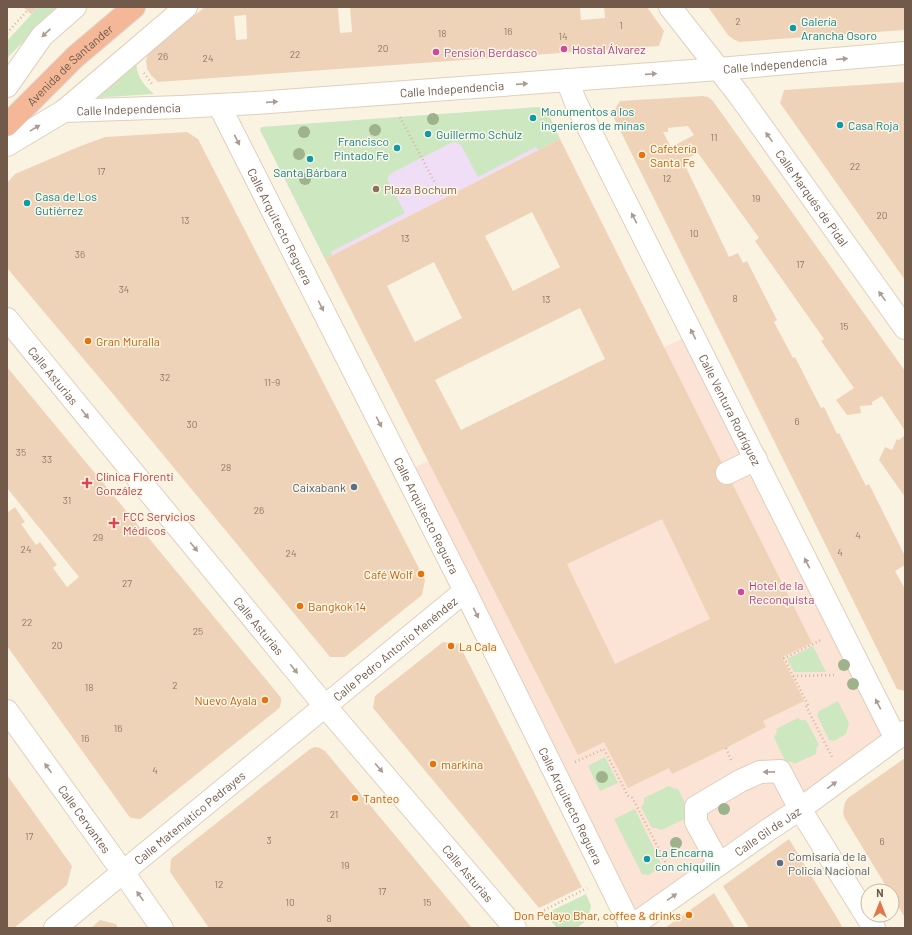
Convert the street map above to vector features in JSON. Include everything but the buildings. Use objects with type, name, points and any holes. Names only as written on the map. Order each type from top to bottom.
[{"type":"highway","name":"Avenida de Santander","points":[[7,125],[75,57],[134,7]]},
{"type":"street","points":[[7,86],[42,36],[75,7]]},
{"type":"street","points":[[64,111],[186,7]]},
{"type":"street","name":"Calle Marqués de Pidal","points":[[670,7],[739,95],[905,328]]},
{"type":"street","name":"Calle Independencia","points":[[7,145],[64,111],[219,105],[719,69],[905,53]]},
{"type":"street","name":"Calle Ventura Rodríguez","points":[[567,80],[580,110],[864,675],[900,735]]},
{"type":"street","name":"Calle Arquitecto Reguera","points":[[219,105],[465,591],[630,927]]},
{"type":"street","name":"Calle Asturias","points":[[7,319],[325,706],[515,928]]},
{"type":"street","points":[[727,473],[756,459]]},
{"type":"street","name":"Calle Pedro Antonio Menéndez","points":[[325,706],[465,591]]},
{"type":"street","name":"Calle Matemático Pedrayes","points":[[55,928],[325,706]]},
{"type":"street","name":"Calle Cervantes","points":[[7,711],[162,928]]},
{"type":"street","name":"Calle Gil de Jaz","points":[[630,927],[800,808],[900,735]]},
{"type":"street","points":[[719,864],[696,822],[696,806],[740,781],[760,772],[780,771],[800,808],[874,928]]},
{"type":"path","points":[[7,32],[27,11]]},
{"type":"path","points":[[148,40],[141,62],[142,70],[151,83],[157,88]]},
{"type":"path","points":[[388,93],[443,198]]},
{"type":"path","points":[[842,630],[784,658],[842,778]]},
{"type":"path","points":[[793,676],[864,675]]},
{"type":"path","points":[[726,748],[734,766]]},
{"type":"path","points":[[555,772],[604,749],[680,892]]},
{"type":"path","points":[[537,914],[607,878]]},
{"type":"shaded area","name":"Plaza Bochum","points":[[539,107],[548,113],[560,139],[325,259],[260,130],[262,127]]},
{"type":"shaded area","points":[[693,334],[896,739],[631,927],[405,472]]},
{"type":"green space","points":[[38,7],[62,7],[7,58],[7,41]]},
{"type":"green space","points":[[136,59],[140,79],[154,94],[93,98]]},
{"type":"green space","name":"Plaza Bochum","points":[[539,107],[548,113],[560,139],[538,150],[536,147],[478,177],[461,145],[453,142],[390,174],[388,181],[405,213],[331,252],[332,255],[325,259],[260,130],[262,127]]},
{"type":"green space","points":[[813,646],[826,672],[794,672],[787,659]]},
{"type":"green space","points":[[838,701],[849,723],[846,734],[834,741],[829,740],[817,715],[819,711]]},
{"type":"green space","points":[[798,718],[801,720],[806,720],[819,745],[817,747],[816,754],[794,764],[792,762],[785,761],[774,737],[777,732],[776,729]]},
{"type":"green space","points":[[605,757],[618,783],[600,791],[588,766]]},
{"type":"green space","points":[[669,786],[678,789],[688,809],[685,819],[661,830],[652,828],[641,807],[644,803],[644,798]]},
{"type":"green space","points":[[635,809],[662,866],[649,875],[642,874],[614,819]]},
{"type":"green space","points":[[586,894],[591,906],[588,919],[577,928],[557,928],[545,914]]},
{"type":"place","name":"Galería Arancha Osoro","points":[[793,28]]},
{"type":"place","name":"Hostal Álvarez","points":[[564,49]]},
{"type":"place","name":"Pensión Berdasco","points":[[436,52]]},
{"type":"place","name":"Monumentos a los ingenieros de minas","points":[[533,118]]},
{"type":"place","name":"Casa Roja","points":[[840,125]]},
{"type":"place","name":"Guillermo Schulz","points":[[428,134]]},
{"type":"place","name":"Francisco Pintado Fe","points":[[397,148]]},
{"type":"place","name":"Cafetería Santa Fe","points":[[642,155]]},
{"type":"place","name":"Santa Bárbara","points":[[310,159]]},
{"type":"place","name":"Plaza Bochum","points":[[376,189]]},
{"type":"place","name":"Casa de Los Gutiérrez","points":[[27,203]]},
{"type":"place","name":"Gran Muralla","points":[[88,341]]},
{"type":"place","name":"Clínica Florenti González","points":[[87,483]]},
{"type":"place","name":"Caixabank","points":[[354,487]]},
{"type":"place","name":"FCC Servicios Médicos","points":[[114,523]]},
{"type":"place","name":"Café Wolf","points":[[421,574]]},
{"type":"place","name":"Hotel de la Reconquista","points":[[741,592]]},
{"type":"place","name":"Bangkok 14","points":[[300,606]]},
{"type":"place","name":"La Cala","points":[[451,646]]},
{"type":"place","name":"Nuevo Ayala","points":[[265,700]]},
{"type":"place","name":"markina","points":[[433,764]]},
{"type":"place","name":"Tanteo","points":[[355,798]]},
{"type":"place","name":"La Encarna con chiquilín","points":[[647,859]]},
{"type":"place","name":"Comisaría de la Policía Nacional","points":[[780,863]]},
{"type":"place","name":"Don Pelayo Bhar, coffee & drinks","points":[[689,915]]}]
